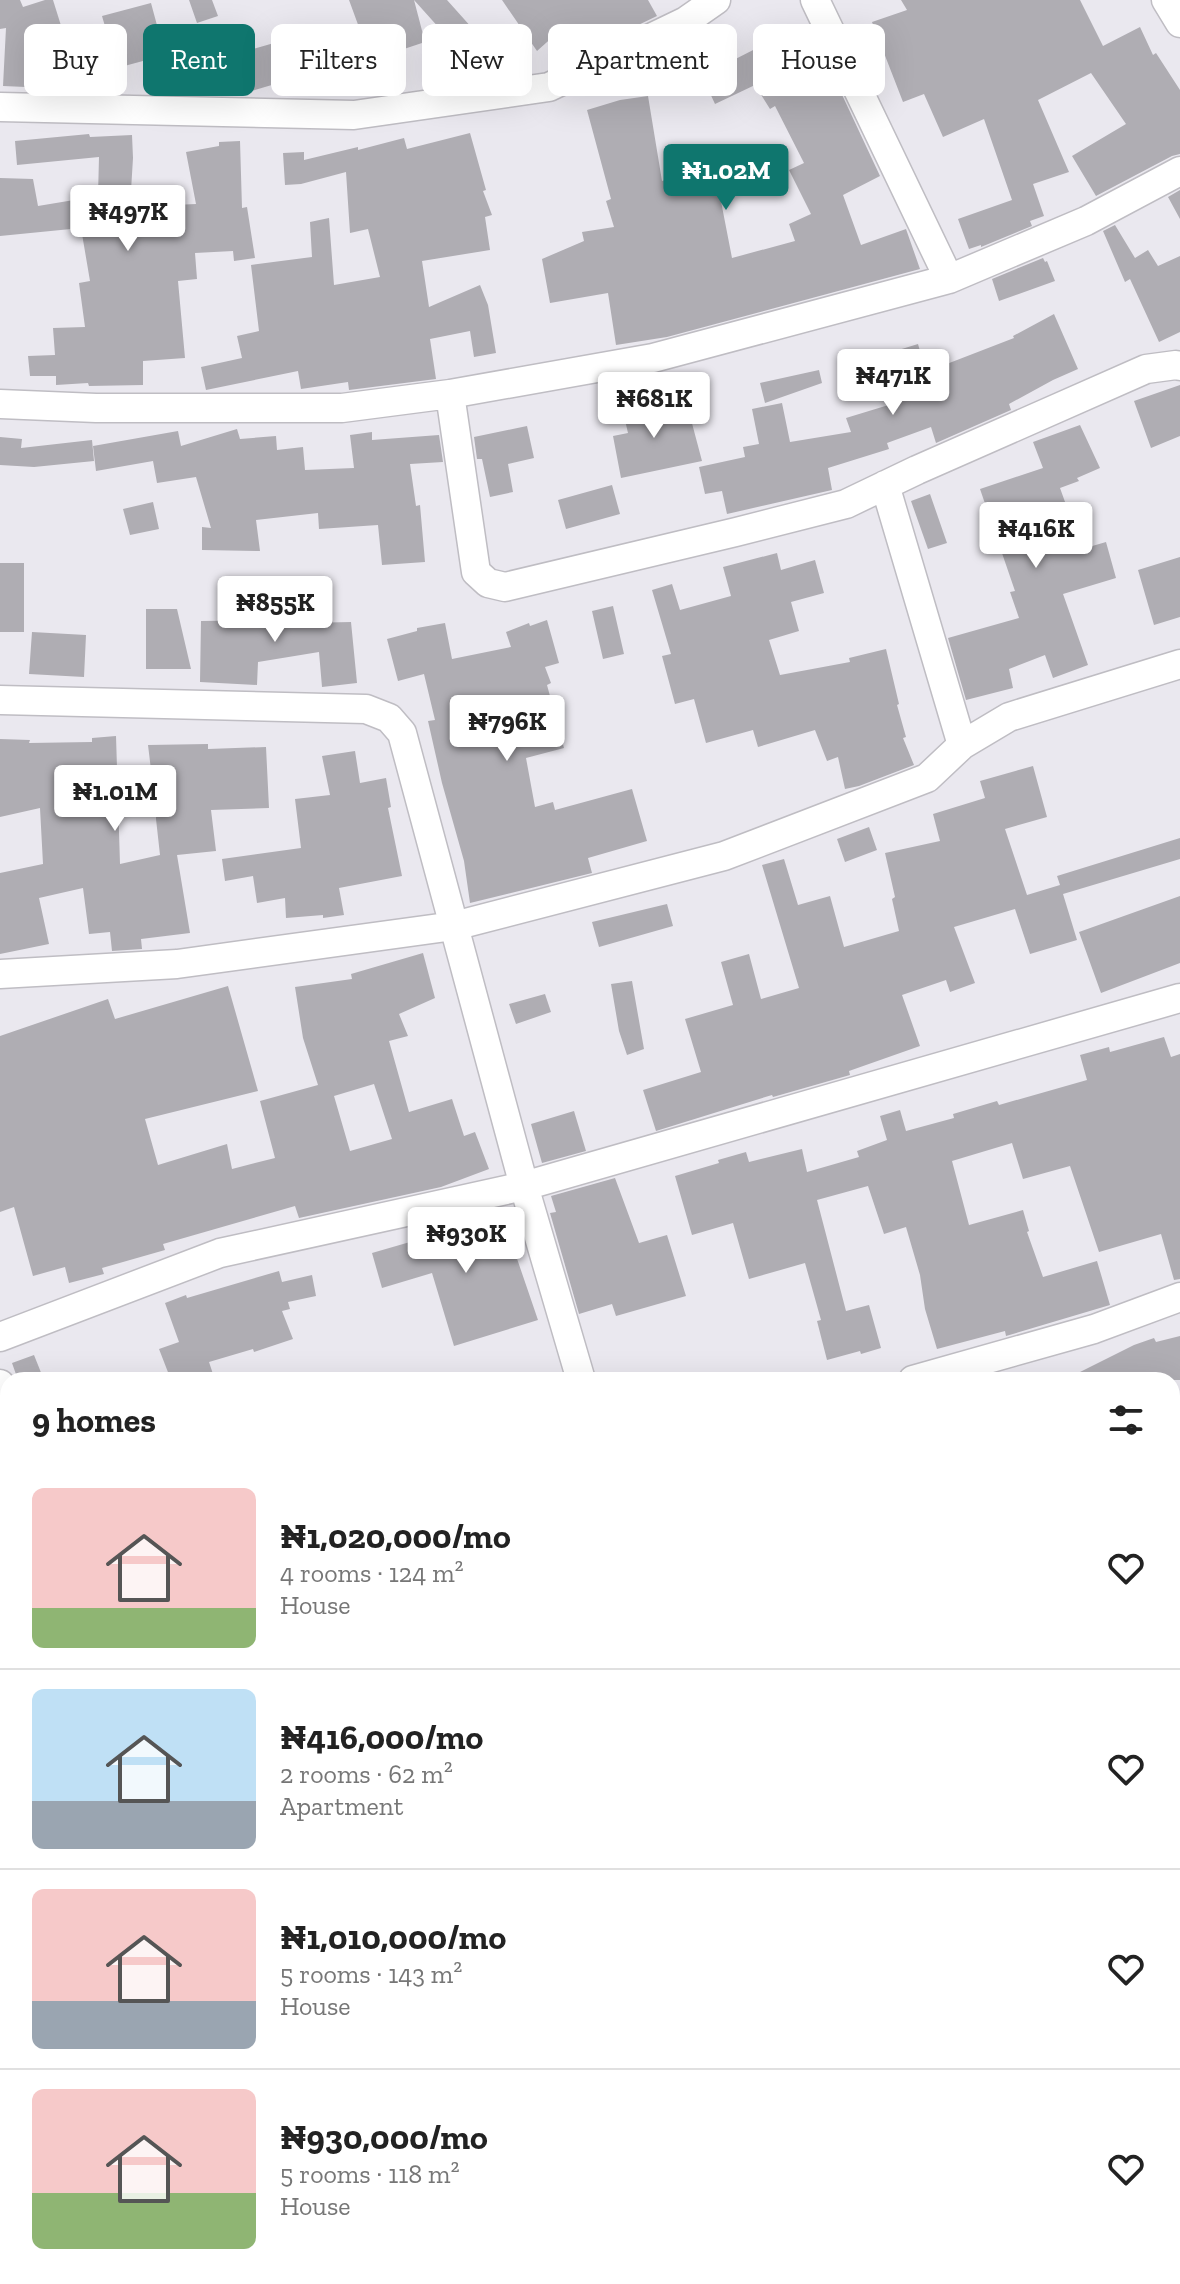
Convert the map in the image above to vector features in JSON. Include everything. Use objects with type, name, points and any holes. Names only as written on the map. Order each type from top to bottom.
[{"type":"street","points":[[0,107],[354,115],[549,87],[680,10],[716,0]]},
{"type":"street","points":[[815,0],[949,279]]},
{"type":"street","points":[[1166,0],[1180,23]]},
{"type":"street","points":[[0,404],[96,408],[342,408],[450,394],[653,358],[949,279],[1086,221],[1180,171]]},
{"type":"street","points":[[450,394],[476,572],[488,583],[505,587],[846,504],[1146,369],[1180,366]]},
{"type":"street","points":[[885,485],[962,745]]},
{"type":"street","points":[[0,974],[177,964],[454,926],[724,856],[927,778],[962,745],[1009,717],[1180,664]]},
{"type":"street","points":[[0,700],[366,709],[389,718],[402,733],[524,1186],[579,1372]]},
{"type":"street","points":[[0,1337],[220,1253],[524,1186],[1180,998]]},
{"type":"street","points":[[941,1372],[1094,1329],[1180,1297]]},
{"type":"building","points":[[0,0],[20,0],[23,7],[53,0],[60,24],[24,24],[24,87],[3,86],[6,28],[0,29]]},
{"type":"building","points":[[189,0],[212,0],[218,16],[197,23]]},
{"type":"building","points":[[349,0],[414,0],[422,43],[406,48],[406,24],[358,24]]},
{"type":"building","points":[[414,0],[447,0],[468,24],[436,24]]},
{"type":"building","points":[[502,0],[648,0],[657,16],[640,24],[548,24],[548,41],[537,51],[532,44],[532,24],[518,24]]},
{"type":"building","points":[[901,0],[1080,0],[1103,46],[1140,27],[1153,55],[1156,53],[1180,90],[1180,154],[1096,196],[1072,156],[1126,124],[1091,73],[1038,100],[1069,172],[1033,184],[1044,216],[1030,221],[1032,226],[969,249],[958,219],[1012,200],[984,119],[943,137],[924,94],[903,102],[885,56],[885,24],[872,22],[907,10]]},
{"type":"building","points":[[151,3],[157,24],[143,24],[143,61],[127,65],[127,24],[104,24],[102,16]]},
{"type":"building","points":[[271,44],[271,85],[255,90],[255,49]]},
{"type":"building","points":[[753,50],[753,86],[737,94],[737,58]]},
{"type":"building","points":[[648,96],[662,181],[713,166],[721,191],[732,258],[795,241],[789,224],[811,214],[789,170],[804,163],[775,106],[770,109],[762,96],[843,96],[880,176],[843,195],[861,245],[906,229],[920,269],[667,337],[616,345],[608,293],[550,303],[542,259],[584,241],[582,232],[614,227],[606,201],[611,199],[587,110]]},
{"type":"building","points":[[711,96],[732,96],[715,104]]},
{"type":"building","points":[[470,133],[486,190],[483,191],[492,215],[485,217],[490,250],[422,261],[429,307],[480,285],[488,305],[496,353],[474,357],[470,331],[430,339],[436,379],[349,390],[348,382],[301,389],[298,371],[206,390],[201,367],[242,358],[237,336],[259,331],[251,265],[312,257],[310,222],[329,218],[334,285],[380,277],[368,229],[350,233],[346,172],[285,185],[283,153],[304,152],[304,160],[404,138],[407,149]]},
{"type":"building","points":[[89,134],[90,137],[132,135],[130,207],[196,204],[186,152],[219,146],[219,142],[240,141],[242,208],[247,207],[255,258],[234,261],[233,251],[195,253],[197,279],[178,281],[185,358],[143,361],[143,385],[56,385],[56,376],[30,376],[28,356],[55,355],[53,328],[85,327],[79,283],[90,281],[81,228],[0,236],[0,178],[33,179],[38,206],[98,196],[99,157],[17,165],[15,141]]},
{"type":"building","points":[[1180,190],[1180,219],[1168,197]]},
{"type":"building","points":[[1115,225],[1135,258],[1148,250],[1158,266],[1180,256],[1180,332],[1159,342],[1130,279],[1125,282],[1103,231]]},
{"type":"building","points":[[1043,258],[1055,281],[999,301],[992,279]]},
{"type":"building","points":[[1054,314],[1078,369],[1009,404],[1011,410],[936,443],[931,427],[887,443],[889,449],[828,468],[832,490],[727,514],[722,491],[705,494],[699,467],[745,457],[743,447],[759,444],[752,409],[782,403],[790,442],[851,432],[846,418],[905,400],[892,352],[918,344],[926,372],[1014,338]]},
{"type":"building","points":[[819,370],[822,383],[765,403],[760,383]]},
{"type":"building","points":[[1180,385],[1180,436],[1151,448],[1134,401]]},
{"type":"building","points":[[656,396],[661,420],[689,412],[702,461],[621,478],[613,436],[628,433],[621,403]]},
{"type":"building","points":[[1080,425],[1100,468],[1060,488],[1082,549],[1106,542],[1116,578],[1063,594],[1088,665],[1053,678],[1045,655],[1009,669],[1013,688],[966,700],[948,638],[1019,618],[1010,592],[1015,591],[980,489],[1043,468],[1033,442]]},
{"type":"building","points":[[527,426],[534,458],[508,464],[513,492],[490,497],[482,459],[477,459],[474,437]]},
{"type":"building","points":[[237,429],[240,439],[276,436],[277,450],[303,447],[305,470],[354,468],[350,435],[372,432],[372,440],[439,435],[443,462],[410,464],[416,506],[420,505],[425,562],[382,565],[378,525],[319,529],[318,513],[256,520],[260,551],[202,550],[202,527],[211,528],[196,477],[157,483],[153,461],[96,471],[93,446],[178,431],[181,446]]},
{"type":"building","points":[[0,437],[22,439],[21,448],[92,440],[94,461],[34,467],[0,465]]},
{"type":"building","points":[[612,485],[620,514],[566,529],[558,500]]},
{"type":"building","points":[[930,494],[947,543],[928,549],[911,501]]},
{"type":"building","points":[[153,502],[159,529],[130,535],[123,509]]},
{"type":"building","points":[[777,553],[781,570],[815,560],[824,593],[791,602],[799,631],[769,640],[780,675],[850,662],[849,658],[886,649],[906,737],[903,738],[914,765],[845,789],[838,757],[827,761],[815,730],[758,747],[753,730],[706,743],[694,699],[675,704],[662,656],[671,654],[652,590],[672,584],[680,610],[731,596],[723,567]]},
{"type":"building","points":[[1180,557],[1180,617],[1154,625],[1138,570]]},
{"type":"building","points":[[0,563],[24,563],[24,632],[0,632]]},
{"type":"building","points":[[301,591],[306,623],[351,622],[357,683],[322,687],[319,652],[258,662],[257,685],[200,682],[201,621],[266,620],[262,597]]},
{"type":"building","points":[[613,606],[624,654],[603,659],[592,611]]},
{"type":"building","points":[[146,609],[177,609],[191,669],[146,669]]},
{"type":"building","points":[[547,620],[559,663],[545,667],[551,683],[547,685],[564,748],[526,758],[535,807],[553,802],[555,810],[632,789],[647,841],[588,858],[592,873],[470,903],[464,861],[428,721],[435,720],[424,674],[398,681],[387,639],[417,631],[417,628],[445,623],[452,659],[511,647],[506,632]]},
{"type":"building","points":[[32,632],[86,635],[84,677],[29,674]]},
{"type":"building","points":[[116,736],[120,864],[160,855],[156,819],[157,777],[152,778],[148,745],[208,744],[208,749],[266,747],[269,808],[211,810],[216,851],[177,855],[190,933],[141,939],[142,949],[112,951],[110,932],[89,934],[83,888],[39,898],[49,944],[0,954],[0,873],[43,864],[40,808],[0,817],[0,739],[30,740],[29,743],[92,742],[92,738]]},
{"type":"building","points":[[355,751],[360,783],[386,778],[391,807],[388,808],[402,876],[339,888],[344,915],[323,918],[323,915],[286,918],[285,898],[257,903],[253,876],[225,881],[222,859],[301,848],[295,799],[330,795],[322,756]]},
{"type":"building","points":[[1033,766],[1047,817],[1005,829],[1027,895],[1060,885],[1057,876],[1180,838],[1180,859],[1063,894],[1077,940],[1030,954],[1015,909],[954,927],[975,983],[950,992],[946,980],[902,995],[920,1046],[849,1071],[850,1075],[772,1095],[656,1131],[643,1090],[701,1072],[685,1019],[733,1005],[721,962],[749,954],[761,999],[799,988],[762,865],[784,859],[798,905],[830,896],[844,947],[899,931],[885,853],[940,841],[933,814],[985,798],[980,781]]},
{"type":"building","points":[[869,827],[877,850],[845,862],[837,839]]},
{"type":"building","points":[[1180,896],[1180,963],[1101,993],[1079,932]]},
{"type":"building","points":[[667,904],[673,926],[599,947],[592,922]]},
{"type":"building","points":[[423,953],[435,998],[399,1014],[408,1036],[389,1041],[409,1112],[452,1099],[464,1136],[475,1132],[489,1169],[441,1187],[299,1218],[295,1206],[163,1244],[165,1250],[102,1268],[104,1274],[69,1283],[65,1267],[33,1276],[14,1207],[0,1212],[0,1036],[108,999],[115,1019],[228,986],[258,1091],[145,1119],[158,1165],[227,1144],[232,1169],[275,1158],[260,1101],[318,1085],[303,1038],[295,987],[352,979],[351,974]],"holes":[[[374,1084],[392,1139],[350,1151],[334,1096]]]},
{"type":"building","points":[[632,981],[644,1049],[627,1055],[619,1031],[611,984]]},
{"type":"building","points":[[545,994],[551,1012],[516,1024],[509,1004]]},
{"type":"building","points":[[1164,1037],[1171,1057],[1180,1054],[1180,1279],[1174,1280],[1161,1234],[1099,1252],[1070,1166],[1023,1179],[1012,1143],[952,1161],[969,1225],[1023,1210],[1027,1232],[1043,1277],[1097,1261],[1110,1305],[1006,1336],[1005,1331],[937,1349],[906,1227],[884,1234],[868,1186],[817,1200],[846,1311],[869,1305],[881,1348],[827,1360],[817,1321],[821,1320],[805,1263],[749,1279],[733,1223],[692,1235],[675,1176],[746,1152],[749,1162],[802,1149],[807,1172],[859,1157],[857,1151],[887,1140],[880,1116],[900,1110],[906,1131],[954,1118],[953,1114],[997,1101],[999,1105],[1087,1080],[1080,1055],[1109,1047],[1110,1052]]},
{"type":"building","points":[[574,1111],[586,1151],[542,1163],[531,1124]]},
{"type":"building","points":[[615,1178],[639,1243],[667,1235],[686,1296],[616,1316],[612,1304],[579,1314],[550,1213],[556,1212],[551,1196]]},
{"type":"building","points":[[500,1209],[538,1320],[454,1346],[432,1273],[382,1288],[372,1253],[429,1233],[426,1225],[453,1219],[456,1225]]},
{"type":"building","points":[[279,1271],[282,1282],[312,1275],[316,1296],[288,1302],[290,1309],[282,1311],[293,1339],[209,1362],[212,1372],[168,1372],[159,1349],[179,1342],[165,1303],[186,1295],[187,1298]]},
{"type":"building","points":[[1180,1336],[1180,1372],[1080,1372],[1134,1345],[1154,1338],[1156,1342]]},
{"type":"building","points":[[34,1355],[41,1372],[15,1372],[12,1363]]}]
